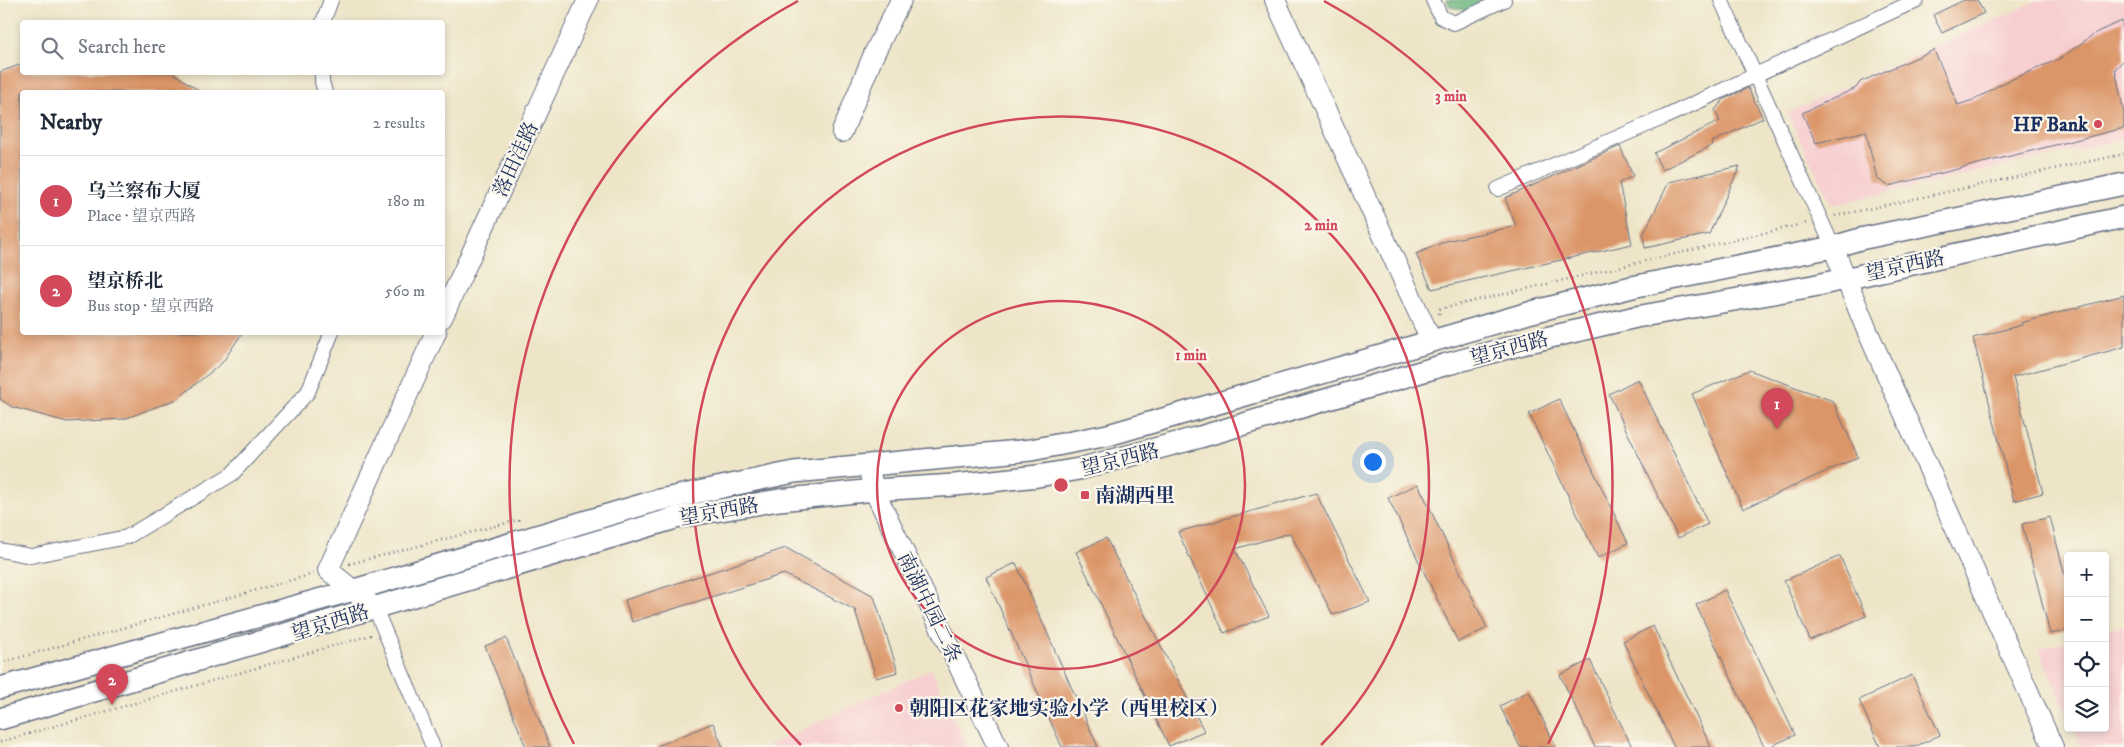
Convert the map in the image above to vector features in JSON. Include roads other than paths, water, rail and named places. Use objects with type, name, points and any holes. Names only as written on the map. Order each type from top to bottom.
[{"type":"main road","name":"望京西路","points":[[0,688],[354,590],[656,501],[794,472],[1031,450],[1108,435],[1431,340],[1632,288],[2124,184]]},
{"type":"main road","name":"望京西路","points":[[0,719],[679,517],[779,500],[874,490],[955,485],[1038,476],[1079,469],[1183,442],[1444,365],[1533,341],[1636,317],[1813,286],[2124,217]]},
{"type":"street","points":[[325,20],[331,0]]},
{"type":"street","name":"落田洼路","points":[[445,311],[588,0]]},
{"type":"street","points":[[842,132],[874,54],[901,0]]},
{"type":"street","points":[[1275,0],[1431,340]]},
{"type":"street","points":[[1433,0],[1441,17],[1454,23],[1504,0]]},
{"type":"street","points":[[1721,0],[1821,219],[1845,278],[2053,747]]},
{"type":"street","points":[[1498,189],[1755,75],[1917,0]]},
{"type":"street","points":[[322,75],[325,90]]},
{"type":"street","points":[[0,550],[31,556],[127,537],[232,474],[308,392],[331,335]]},
{"type":"street","points":[[433,747],[375,608],[328,570],[435,335]]},
{"type":"street","name":"南湖中园二条","points":[[868,466],[874,490],[998,747]]},
{"type":"place","name":"HF Bank","points":[[2098,124]]},
{"type":"place","name":"乌兰察布大厦","points":[[1777,429]]},
{"type":"place","name":"南湖西里","points":[[1085,495]]},
{"type":"place","name":"望京桥北","points":[[112,705]]},
{"type":"place","name":"朝阳区花家地实验小学（西里校区）","points":[[899,708]]}]
